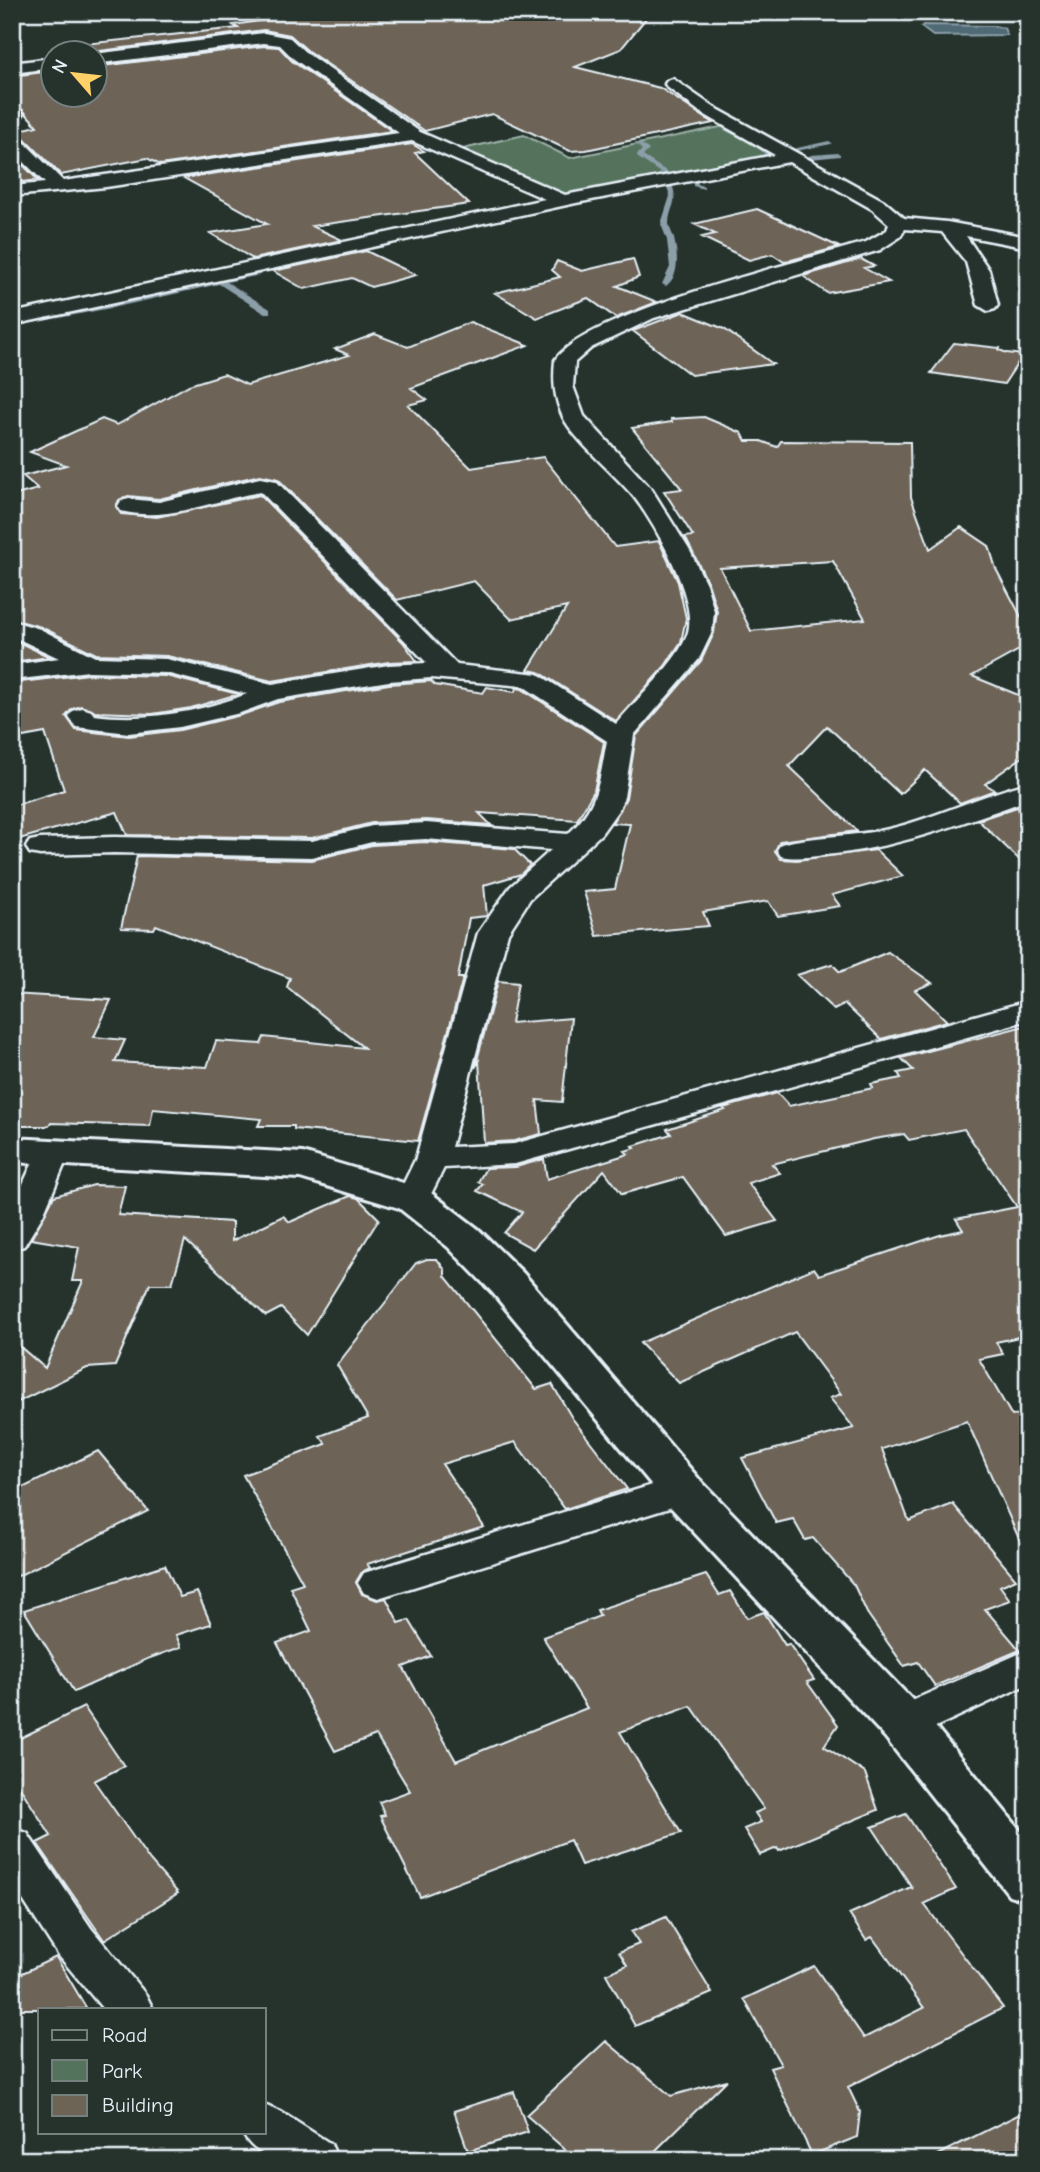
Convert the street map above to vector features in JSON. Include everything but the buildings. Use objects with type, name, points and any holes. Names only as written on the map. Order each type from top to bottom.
[{"type":"street","points":[[108,57],[277,38],[285,41],[300,56],[414,136],[564,201]]},
{"type":"street","points":[[12,68],[38,65]]},
{"type":"street","points":[[673,84],[706,109],[878,205],[899,223],[947,228],[1028,243]]},
{"type":"street","points":[[12,191],[106,182],[414,136]]},
{"type":"street","points":[[15,144],[57,185]]},
{"type":"street","points":[[12,319],[564,201],[790,157]]},
{"type":"street","points":[[413,1199],[432,1158],[493,933],[520,892],[591,828],[605,809],[625,729],[690,654],[700,632],[702,611],[694,584],[678,551],[644,495],[574,418],[563,386],[565,360],[584,344],[647,314],[873,246],[894,233],[899,223]]},
{"type":"street","points":[[947,228],[971,251],[983,278],[988,305]]},
{"type":"street","points":[[129,506],[159,509],[260,485],[268,486],[449,671]]},
{"type":"street","points":[[12,628],[31,634],[90,664]]},
{"type":"street","points":[[12,673],[54,666],[90,664],[166,666],[272,692]]},
{"type":"street","points":[[82,716],[85,722],[108,727],[195,716],[249,704],[272,692],[389,673],[449,671],[529,679],[621,739]]},
{"type":"street","points":[[791,850],[847,845],[895,836],[1028,791]]},
{"type":"street","points":[[40,847],[114,845],[312,849],[372,834],[426,831],[573,843]]},
{"type":"street","points":[[432,1158],[516,1154],[1028,1010]]},
{"type":"street","points":[[12,1238],[26,1215],[33,1150],[303,1166],[413,1199],[463,1238],[508,1283],[682,1490],[903,1723],[1028,1879]]},
{"type":"street","points":[[378,1583],[682,1490]]},
{"type":"street","points":[[903,1723],[1028,1666]]},
{"type":"street","points":[[12,1846],[75,1942],[129,2008]]},
{"type":"street","points":[[266,2128],[314,2160]]},
{"type":"green space","points":[[725,126],[771,153],[769,157],[564,196],[454,151],[524,135],[570,158]]},
{"type":"water","points":[[995,26],[1004,28],[1007,35],[933,36],[921,27]]},
{"type":"waterway","points":[[668,175],[765,157],[768,153],[726,129]]},
{"type":"waterway","points":[[791,150],[829,143]]},
{"type":"waterway","points":[[639,144],[646,150],[639,156],[668,175]]},
{"type":"waterway","points":[[811,157],[838,155]]},
{"type":"waterway","points":[[640,180],[668,175]]},
{"type":"waterway","points":[[695,179],[695,185],[702,188]]},
{"type":"waterway","points":[[666,284],[674,267],[671,240],[665,224],[673,196],[669,184]]},
{"type":"waterway","points":[[267,270],[349,252]]},
{"type":"waterway","points":[[221,281],[257,273]]},
{"type":"waterway","points":[[12,325],[221,281]]},
{"type":"waterway","points":[[221,281],[267,311]]}]
